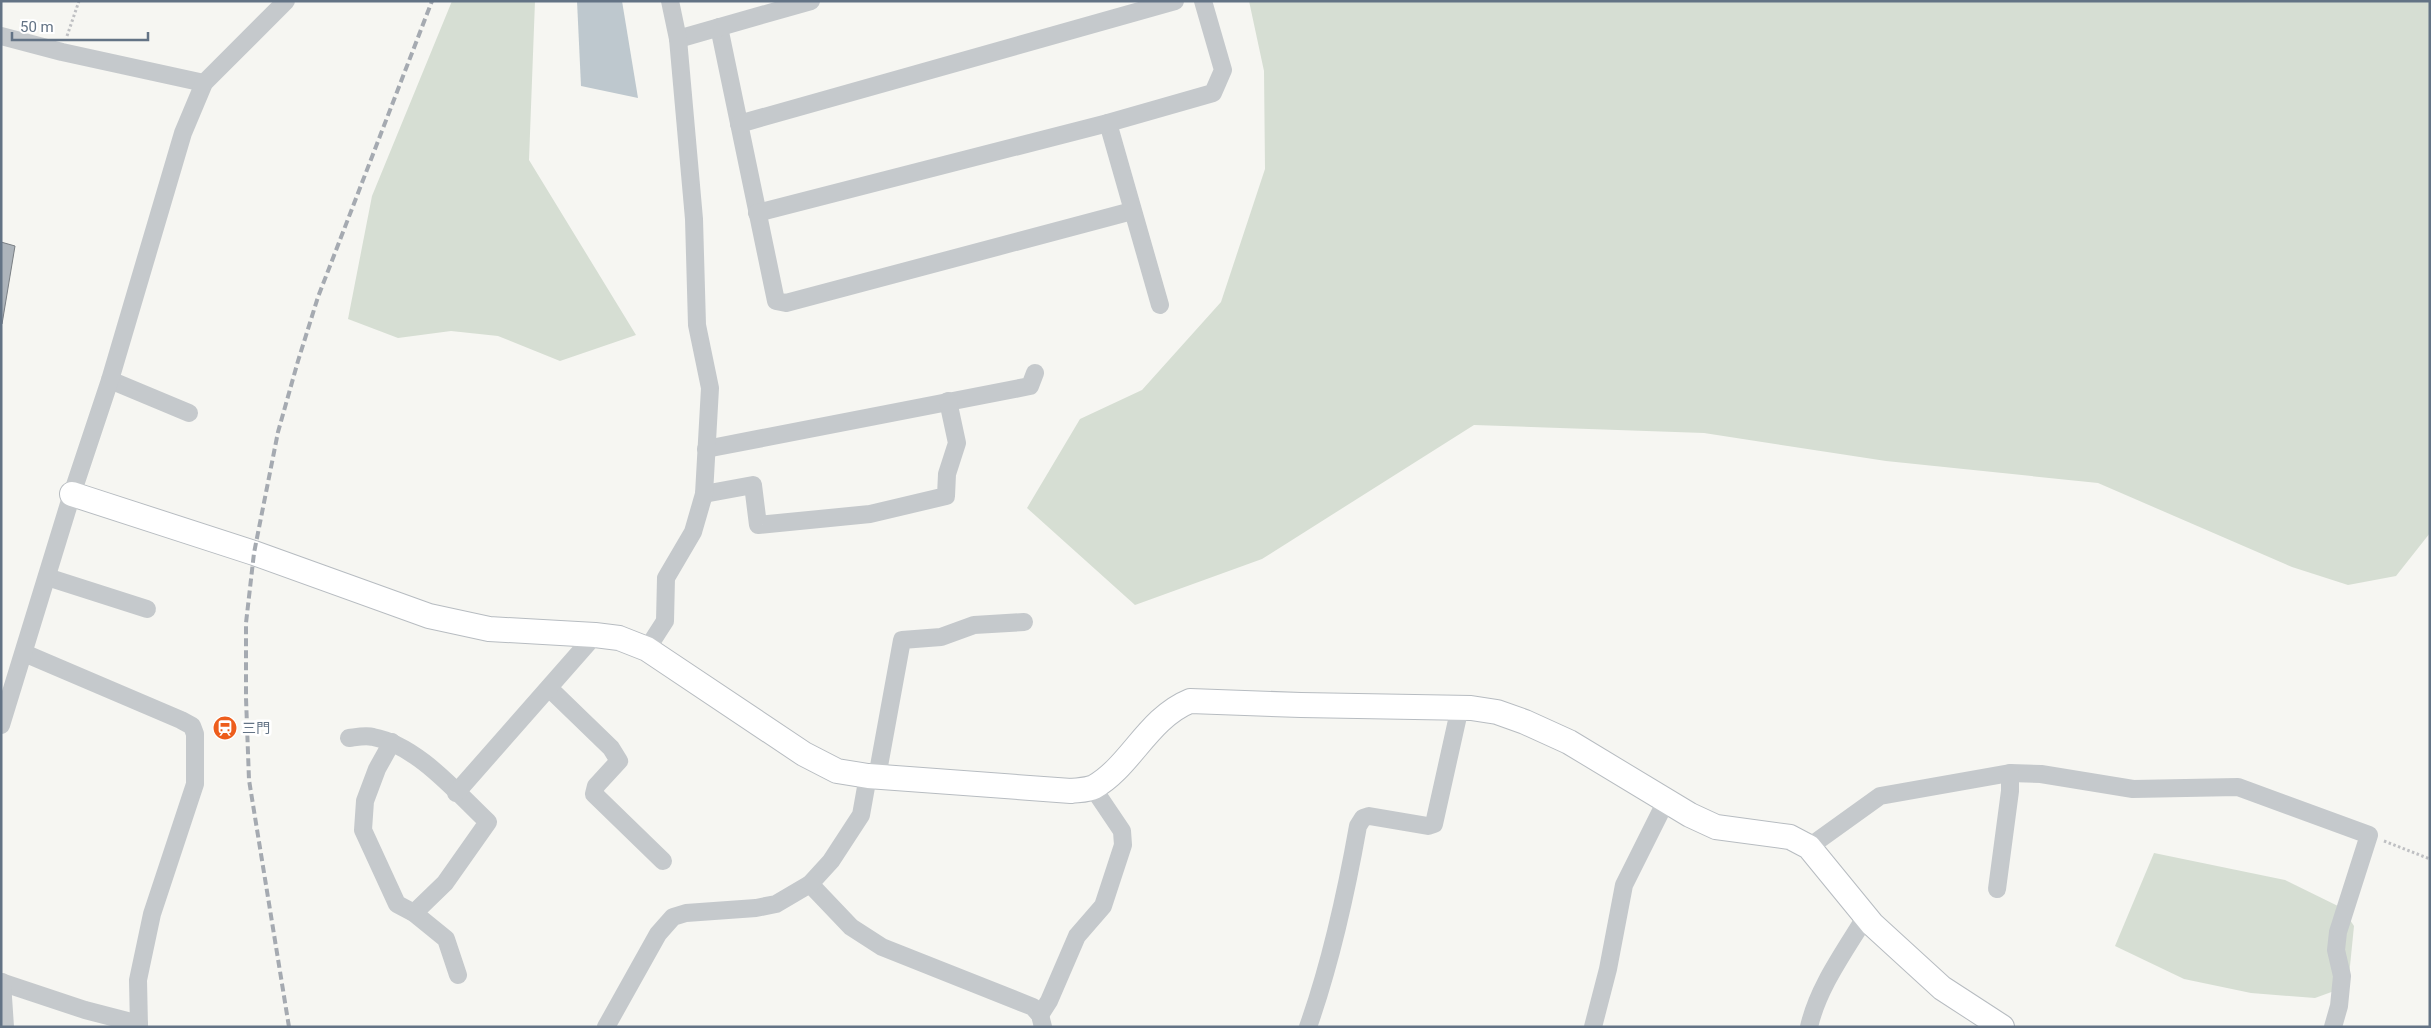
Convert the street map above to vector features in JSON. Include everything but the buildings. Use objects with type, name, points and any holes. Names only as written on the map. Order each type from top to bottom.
[{"type":"street","points":[[1,726],[72,494],[110,380],[183,133],[204,83],[286,1]]},
{"type":"street","points":[[647,649],[665,621],[666,578],[692,532],[704,494],[710,388],[697,325],[694,219],[678,39],[670,1]]},
{"type":"street","points":[[678,39],[812,1]]},
{"type":"street","points":[[738,124],[1175,1]]},
{"type":"street","points":[[757,213],[1108,123],[1213,93],[1223,70],[1203,1]]},
{"type":"street","points":[[719,27],[776,301],[786,303],[1132,212]]},
{"type":"street","points":[[1,36],[62,52],[204,83]]},
{"type":"street","points":[[1108,123],[1132,212],[1160,304]]},
{"type":"street","points":[[706,449],[1030,386],[1035,373]]},
{"type":"street","points":[[110,380],[190,413]]},
{"type":"street","points":[[704,494],[753,485],[758,525],[870,514],[946,496],[947,474],[957,443],[948,401]]},
{"type":"street","points":[[72,494],[254,553],[429,616],[489,629],[619,638],[647,649],[804,754],[837,771],[872,776],[1072,791],[1093,788],[1106,778],[1176,706],[1190,701],[1301,706],[1460,707],[1497,712],[1569,742],[1690,815],[1716,827],[1790,837],[1809,846],[1866,916],[1942,988],[2002,1027]]},
{"type":"street","points":[[47,576],[147,609]]},
{"type":"street","points":[[606,1027],[658,934],[673,917],[686,913],[756,908],[776,904],[810,884],[831,861],[861,815],[872,776],[902,640],[941,637],[974,625],[1024,622]]},
{"type":"street","points":[[456,793],[595,635]]},
{"type":"street","points":[[5,1027],[2,982],[85,1010],[139,1025],[138,980],[152,914],[195,784],[196,734],[192,726],[182,720],[24,653]]},
{"type":"street","points":[[549,688],[612,748],[619,762],[596,786],[594,794],[663,861]]},
{"type":"street","points":[[1308,1027],[1325,979],[1347,885],[1358,826],[1363,818],[1369,816],[1428,826],[1434,824],[1460,707]]},
{"type":"street","points":[[350,738],[372,736],[392,742],[414,754],[488,822],[445,882],[414,913]]},
{"type":"street","points":[[392,742],[377,769],[365,801],[363,830],[397,904],[414,913],[446,939],[458,975]]},
{"type":"street","points":[[1809,846],[1880,796],[2010,774],[2041,774],[2133,789],[2238,787],[2369,834],[2338,932],[2336,950],[2342,976],[2340,1006],[2333,1027]]},
{"type":"street","points":[[1996,889],[2010,791],[2010,774]]},
{"type":"street","points":[[1042,1021],[1078,936],[1103,906],[1124,845],[1122,831],[1093,788]]},
{"type":"street","points":[[1593,1027],[1608,969],[1624,885],[1666,801]]},
{"type":"street","points":[[810,884],[851,927],[882,948],[1033,1007],[1042,1021]]},
{"type":"street","points":[[1809,1027],[1813,1010],[1829,978],[1866,916]]},
{"type":"path","points":[[62,52],[78,1]]},
{"type":"path","points":[[2369,834],[2430,859]]},
{"type":"shaded area","points":[[452,1],[535,1],[529,160],[636,335],[560,361],[498,336],[451,331],[398,338],[348,319],[372,196]]},
{"type":"shaded area","points":[[577,1],[622,1],[638,98],[581,86]]},
{"type":"shaded area","points":[[1249,1],[2430,1],[2430,533],[2396,576],[2348,585],[2292,567],[2098,483],[1886,461],[1704,433],[1474,425],[1262,559],[1135,605],[1027,508],[1080,419],[1142,390],[1221,302],[1265,169],[1264,71]]},
{"type":"shaded area","points":[[2154,853],[2285,880],[2342,908],[2354,926],[2348,986],[2315,998],[2251,993],[2184,979],[2115,946]]},
{"type":"railway","points":[[289,1027],[249,780],[246,623],[254,553],[278,432],[318,297],[432,1]]},
{"type":"place","name":"三門","points":[[225,728]]}]
